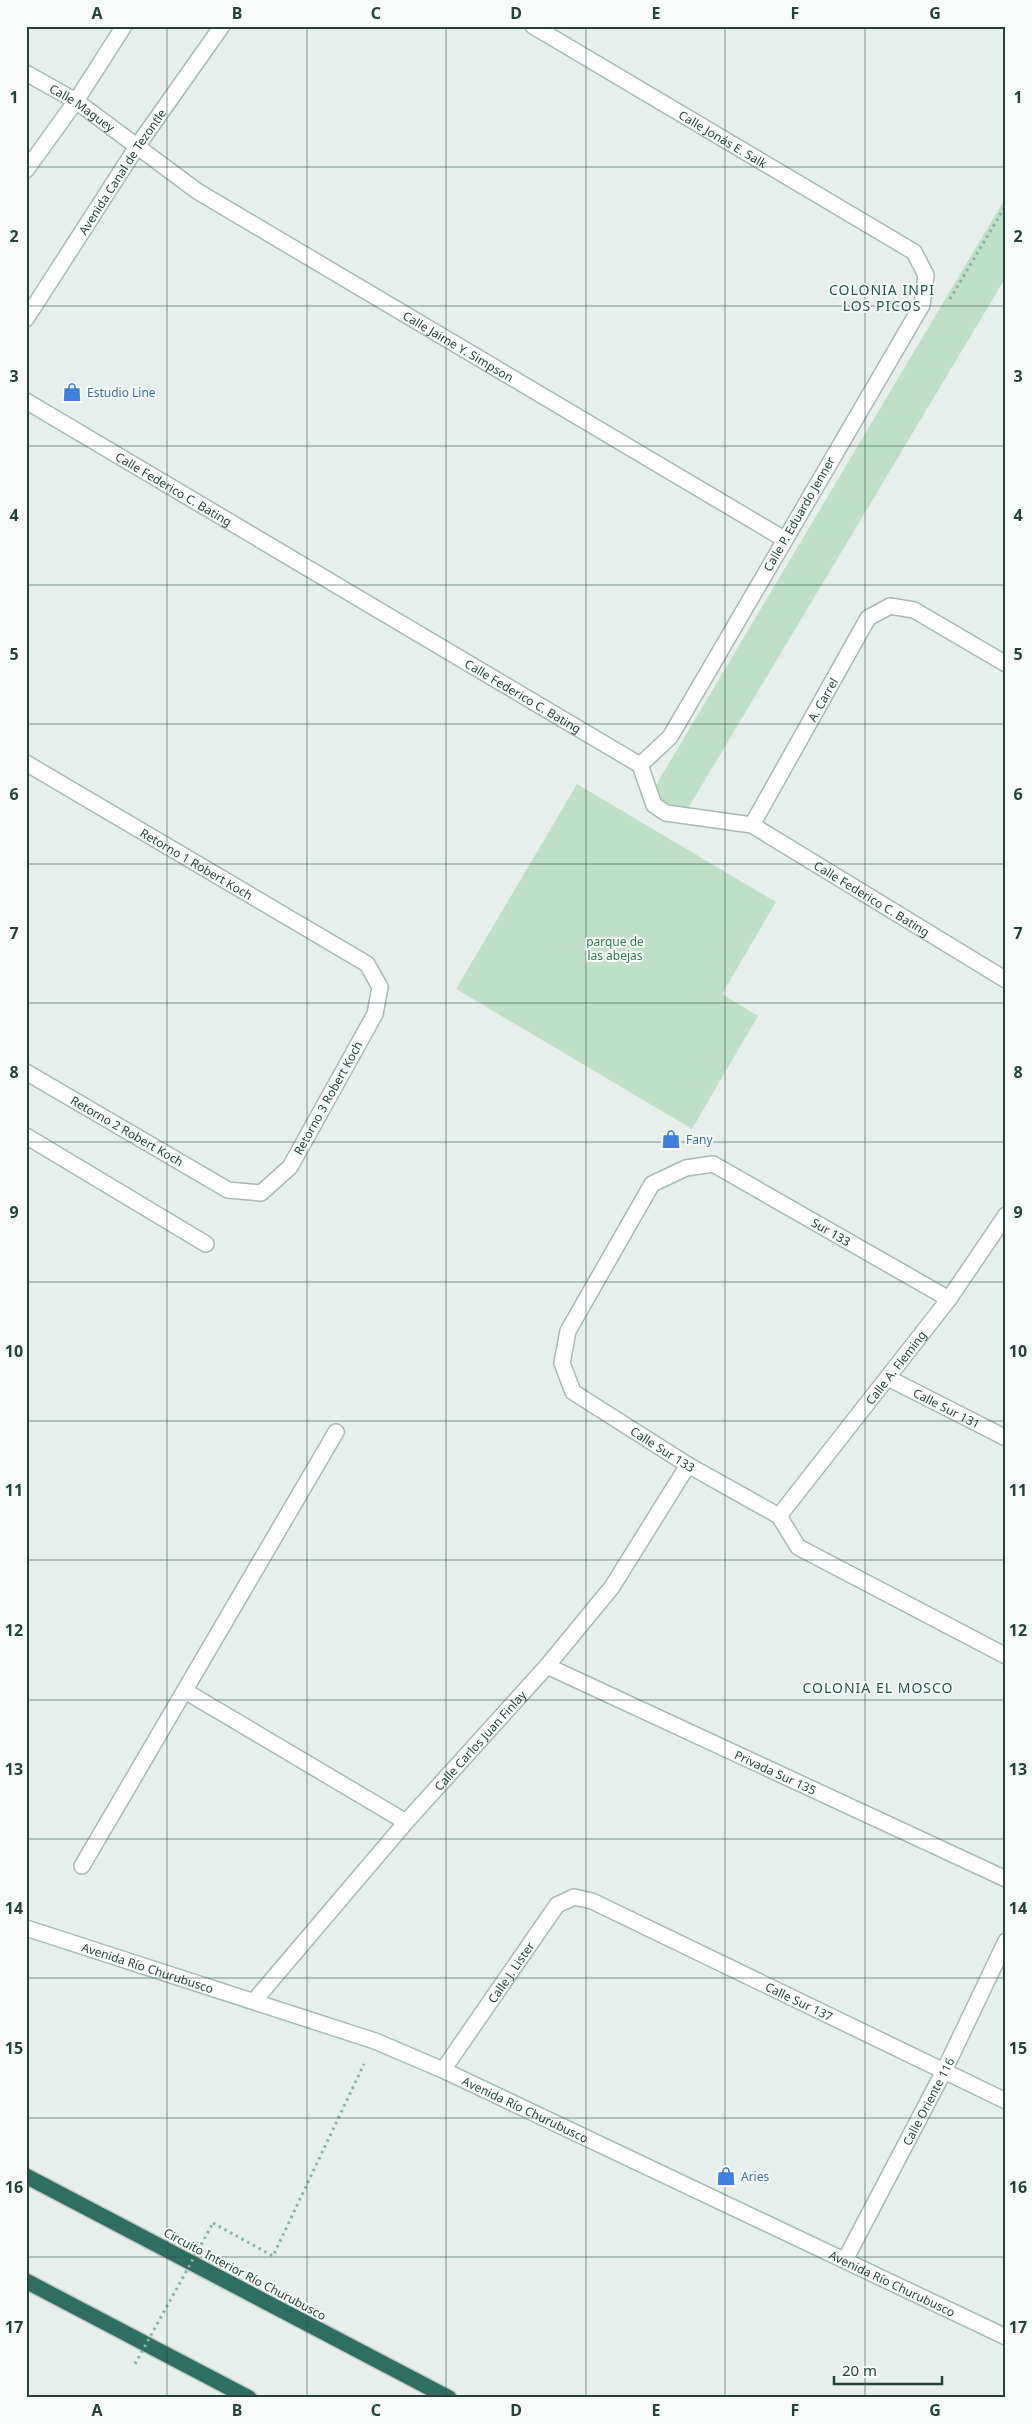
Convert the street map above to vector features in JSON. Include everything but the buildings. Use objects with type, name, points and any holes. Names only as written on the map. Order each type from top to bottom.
[{"type":"highway","name":"Circuito Interior Río Churubusco","points":[[26,2176],[450,2398]]},
{"type":"highway","points":[[26,2281],[249,2398]]},
{"type":"street","points":[[26,170],[76,101],[124,26]]},
{"type":"street","name":"Avenida Canal de Tezontle","points":[[26,319],[138,145],[222,26]]},
{"type":"street","name":"Calle Jonás E. Salk","points":[[533,26],[914,252]]},
{"type":"street","name":"Calle Maguey","points":[[26,72],[76,101],[138,145]]},
{"type":"street","name":"Calle Jaime Y. Simpson","points":[[138,145],[197,191],[784,539]]},
{"type":"street","name":"Calle P. Eduardo Jenner","points":[[640,765],[670,737],[784,539],[922,306],[926,275],[914,252]]},
{"type":"street","name":"Calle Federico C. Bating","points":[[26,401],[640,765],[654,805],[666,813],[752,825],[1006,980]]},
{"type":"street","name":"A. Carrel","points":[[752,825],[868,618],[890,606],[914,610],[1006,664]]},
{"type":"street","name":"Retorno 1 Robert Koch","points":[[26,763],[367,964]]},
{"type":"street","name":"Retorno 3 Robert Koch","points":[[228,1190],[261,1193],[290,1167],[375,1014],[380,987],[367,964]]},
{"type":"street","name":"Retorno 2 Robert Koch","points":[[26,1072],[228,1190]]},
{"type":"street","points":[[26,1136],[206,1244]]},
{"type":"street","name":"Sur 133","points":[[713,1164],[949,1299]]},
{"type":"street","name":"Calle Sur 133","points":[[713,1164],[686,1168],[652,1184],[568,1331],[562,1363],[573,1392],[688,1465],[779,1516],[798,1547],[1006,1656]]},
{"type":"street","name":"Calle A. Fleming","points":[[779,1516],[949,1299],[1005,1216]]},
{"type":"street","name":"Calle Sur 131","points":[[888,1378],[1006,1438]]},
{"type":"street","points":[[82,1866],[336,1432]]},
{"type":"street","name":"Calle Carlos Juan Finlay","points":[[254,2001],[406,1822],[547,1666],[612,1586],[688,1465]]},
{"type":"street","name":"Privada Sur 135","points":[[547,1666],[1006,1879]]},
{"type":"street","points":[[185,1691],[406,1822]]},
{"type":"street","name":"Calle J. Lister","points":[[443,2070],[557,1905],[574,1897],[592,1901]]},
{"type":"street","name":"Calle Sur 137","points":[[592,1901],[1006,2101]]},
{"type":"street","name":"Avenida Río Churubusco","points":[[26,1928],[375,2041],[443,2070],[1006,2337]]},
{"type":"street","name":"Calle Oriente 116","points":[[845,2260],[944,2071],[1006,1941]]},
{"type":"path","points":[[135,2364],[213,2222],[273,2256],[375,2041]]},
{"type":"green space","points":[[1006,197],[1006,277],[681,820],[650,795]]},
{"type":"green space","name":"parque de las abejas","points":[[577,784],[776,902],[722,994],[758,1016],[692,1129],[456,989]]},
{"type":"place","name":"Estudio Line","points":[[72,392]]},
{"type":"place","name":"Fany","points":[[671,1139]]},
{"type":"place","name":"Aries","points":[[726,2176]]},
{"type":"district","name":"COLONIA INPI LOS PICOS","points":[[882,298]]},
{"type":"district","name":"COLONIA EL MOSCO","points":[[878,1687]]}]
